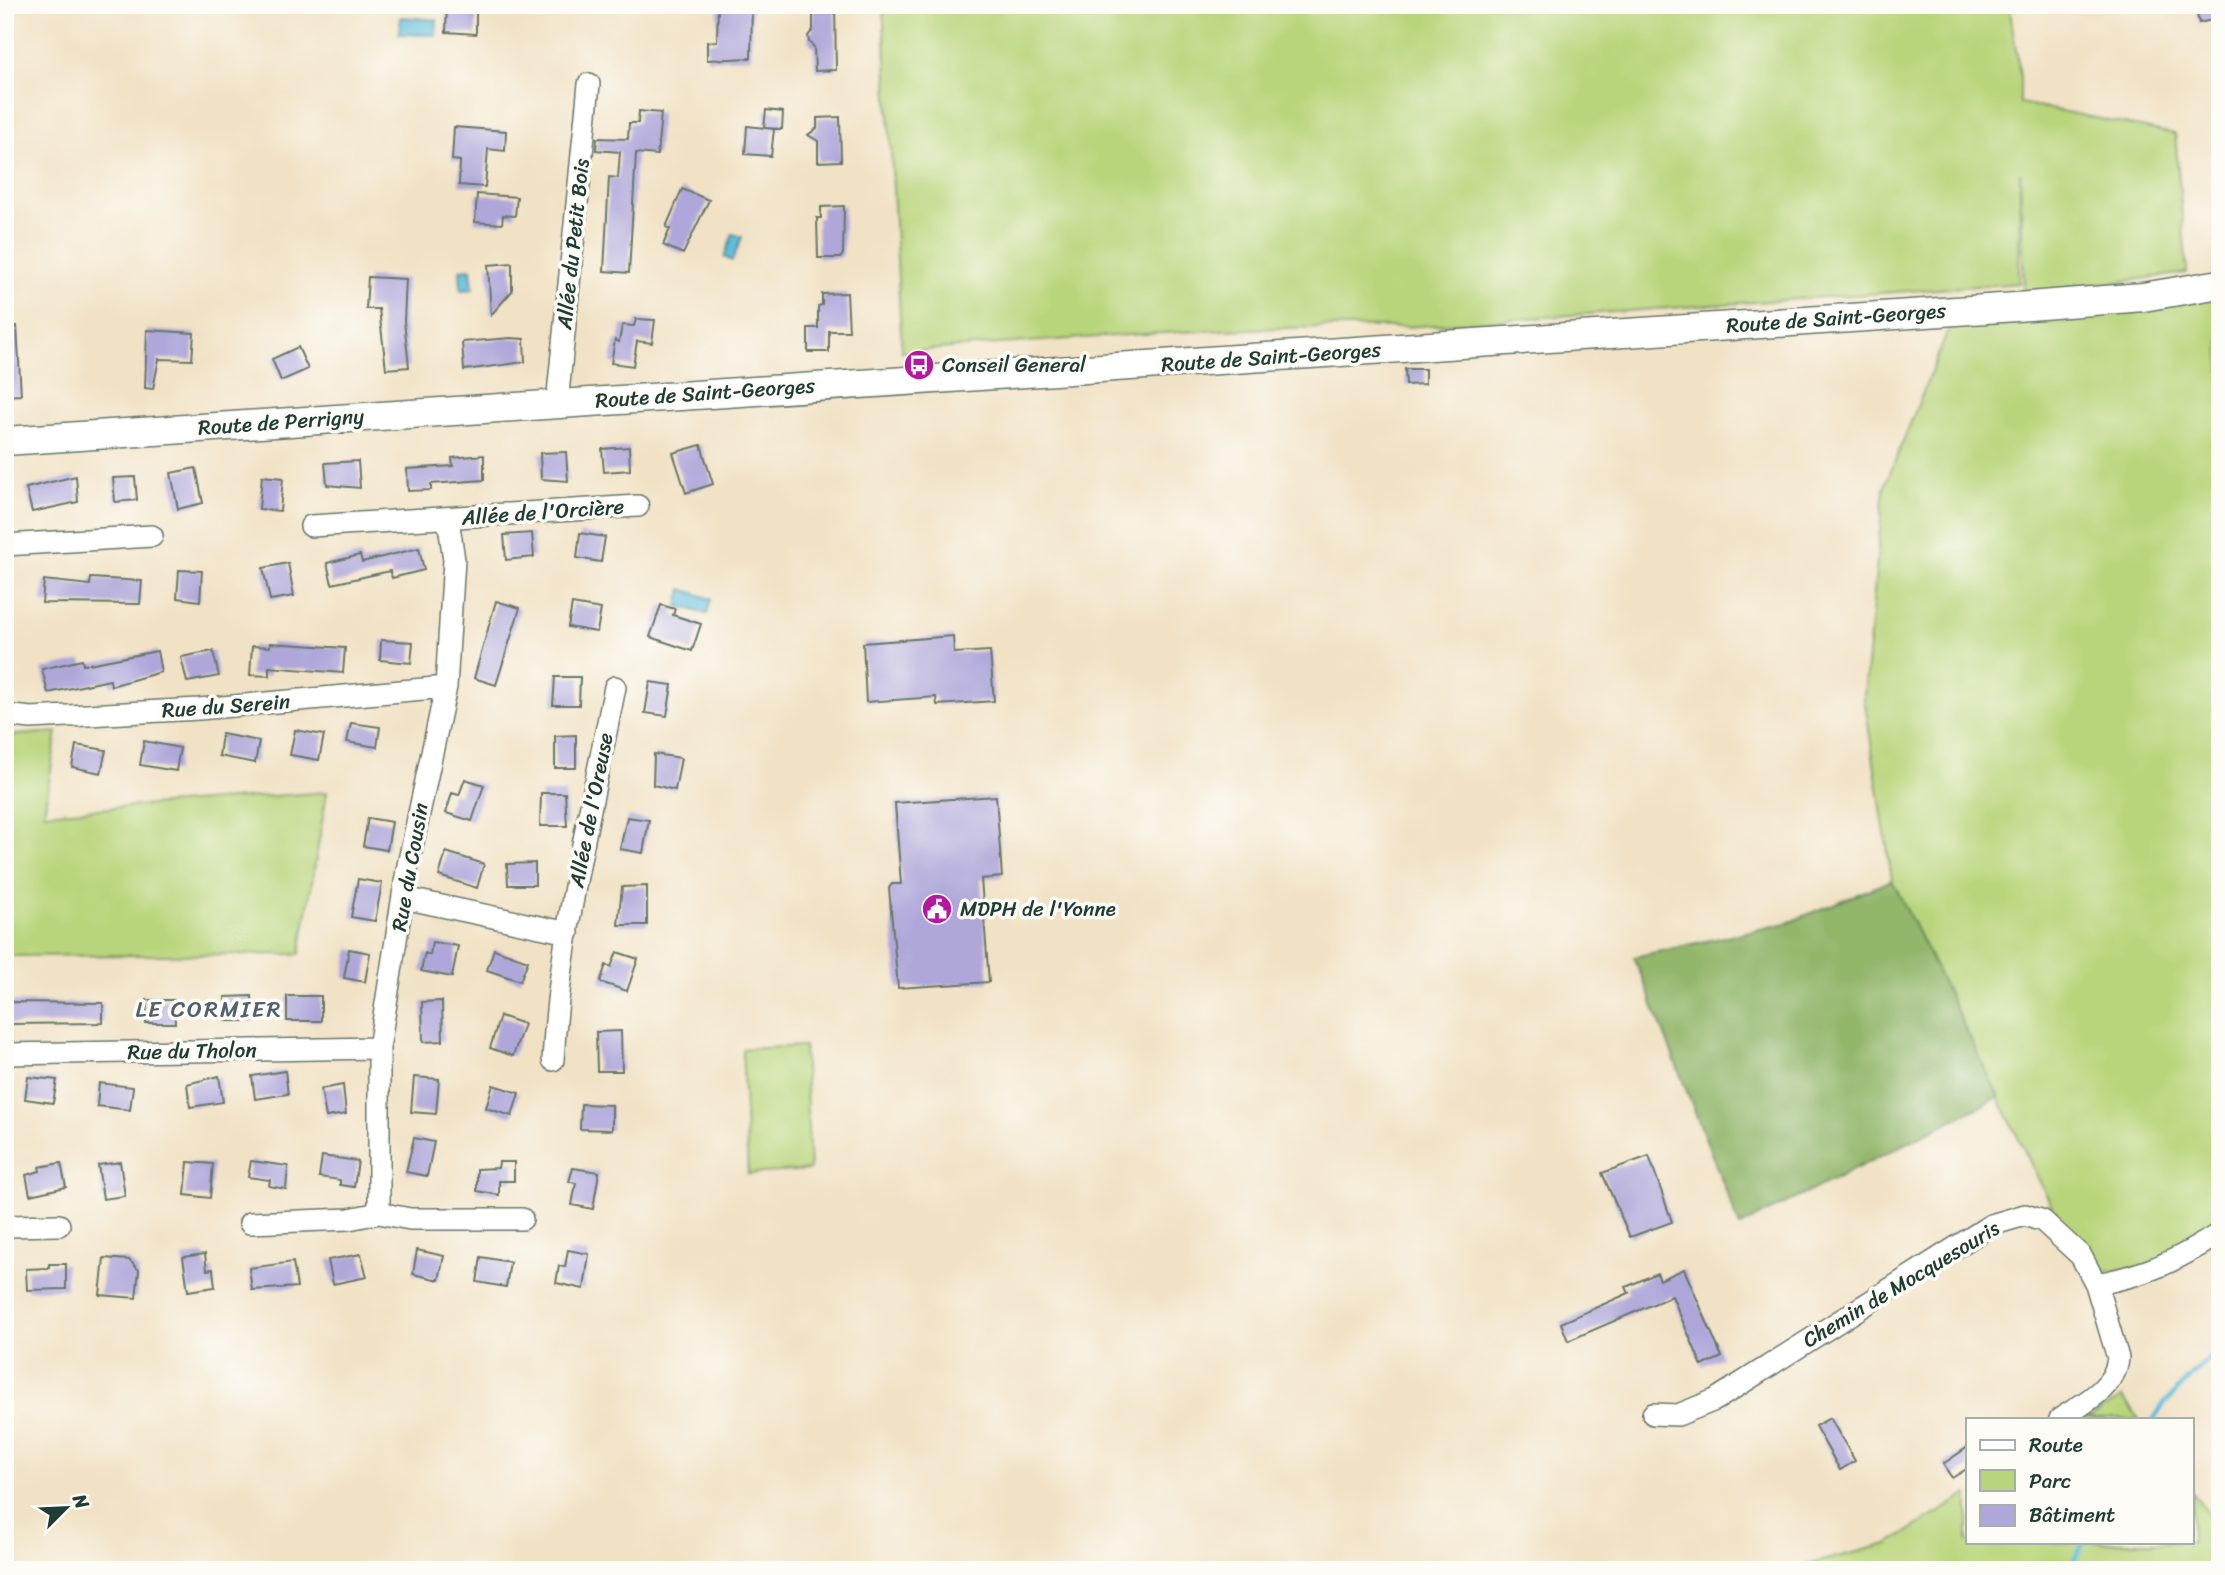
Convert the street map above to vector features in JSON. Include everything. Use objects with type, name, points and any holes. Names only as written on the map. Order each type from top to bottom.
[{"type":"main road","name":"Route de Saint-Georges","points":[[557,404],[1984,309],[2143,297],[2220,284]]},
{"type":"main road","name":"Route de Perrigny","points":[[5,441],[557,404]]},
{"type":"street","name":"Allée du Petit Bois","points":[[557,404],[589,84]]},
{"type":"street","name":"Allée de l'Orcière","points":[[311,526],[638,506]]},
{"type":"street","name":"Allée de l'Orcière","points":[[446,687],[454,560],[448,518]]},
{"type":"street","points":[[5,545],[152,536]]},
{"type":"street","name":"Rue du Serein","points":[[5,715],[31,718],[200,709],[446,687]]},
{"type":"street","name":"Rue du Cousin","points":[[379,1213],[379,1048],[404,898],[446,687]]},
{"type":"street","name":"Allée de l'Oreuse","points":[[553,1060],[556,1003],[615,687]]},
{"type":"street","points":[[404,898],[568,933]]},
{"type":"street","name":"Rue du Tholon","points":[[5,1054],[379,1048]]},
{"type":"street","points":[[250,1223],[349,1219],[379,1213],[410,1219],[522,1219]]},
{"type":"street","name":"Chemin de Mocquesouris","points":[[1653,1414],[1678,1415],[1715,1399],[1991,1224],[2025,1215],[2043,1221],[2081,1256],[2096,1284],[2115,1346],[2117,1367],[2106,1386],[2061,1418]]},
{"type":"street","points":[[5,1226],[59,1225]]},
{"type":"street","points":[[2096,1284],[2138,1277],[2184,1256],[2220,1233]]},
{"type":"green space","points":[[883,5],[2009,5],[2020,76],[2020,103],[2175,134],[2187,273],[2024,294],[2020,172],[2019,283],[1405,327],[1216,330],[902,352]]},
{"type":"green space","points":[[2220,285],[2220,1234],[2176,1263],[2085,1274],[1892,880],[1864,697],[1884,488],[1950,326],[2002,323],[2014,316]]},
{"type":"green space","points":[[57,732],[44,813],[327,792],[300,954],[5,956],[5,736]]},
{"type":"green space","points":[[1892,880],[1999,1097],[1740,1226],[1634,957],[1787,923]]},
{"type":"green space","points":[[804,1046],[810,1170],[748,1174],[742,1049]]},
{"type":"green space","points":[[2122,1397],[2138,1418],[2089,1418]]},
{"type":"green space","points":[[1966,1495],[1966,1544],[2194,1544],[2194,1495],[2220,1530],[2220,1570],[1787,1570],[1888,1544]]},
{"type":"water","points":[[401,17],[437,20],[436,35],[399,34]]},
{"type":"water","points":[[733,234],[742,237],[732,261],[724,257]]},
{"type":"water","points":[[471,269],[473,289],[461,290],[460,270]]},
{"type":"water","points":[[682,589],[711,599],[707,614],[678,606]]},
{"type":"building","points":[[447,5],[476,5],[476,34],[446,32]]},
{"type":"building","points":[[718,5],[752,5],[751,58],[707,60],[707,42],[717,41]]},
{"type":"building","points":[[835,5],[836,70],[815,71],[814,47],[808,36],[813,30],[813,6]]},
{"type":"building","points":[[2195,5],[2220,5],[2220,18],[2199,23]]},
{"type":"building","points":[[766,110],[783,112],[782,129],[764,128]]},
{"type":"building","points":[[639,111],[661,113],[657,155],[636,153],[629,273],[604,271],[609,177],[618,178],[620,152],[596,150],[597,138],[628,139],[629,123],[638,123]]},
{"type":"building","points":[[840,117],[841,161],[818,162],[818,141],[808,135],[817,128],[817,118]]},
{"type":"building","points":[[747,126],[774,129],[771,156],[745,154]]},
{"type":"building","points":[[454,127],[506,131],[505,151],[488,149],[485,187],[459,185],[460,161],[452,160]]},
{"type":"building","points":[[682,189],[709,200],[683,254],[663,245],[670,229],[666,227]]},
{"type":"building","points":[[477,194],[517,197],[515,216],[503,215],[502,224],[475,222]]},
{"type":"building","points":[[844,206],[843,254],[840,258],[818,258],[817,218],[821,218],[821,207]]},
{"type":"building","points":[[512,263],[512,291],[491,315],[488,265]]},
{"type":"building","points":[[368,277],[406,279],[404,321],[409,367],[386,369],[379,309],[366,309]]},
{"type":"building","points":[[847,293],[849,331],[829,331],[829,352],[808,352],[808,328],[818,328],[818,306],[822,305],[822,294]]},
{"type":"building","points":[[636,319],[655,320],[652,343],[637,341],[633,366],[611,363],[615,340],[619,342],[622,325],[634,326]]},
{"type":"building","points":[[5,326],[17,326],[21,395],[5,396]]},
{"type":"building","points":[[147,330],[194,333],[192,360],[159,359],[153,389],[145,388]]},
{"type":"building","points":[[524,339],[525,362],[464,370],[462,342]]},
{"type":"building","points":[[298,347],[308,369],[281,381],[272,359]]},
{"type":"building","points":[[1405,369],[1425,369],[1425,384],[1406,385]]},
{"type":"building","points":[[701,445],[713,484],[686,493],[673,453]]},
{"type":"building","points":[[629,447],[630,470],[604,472],[602,449]]},
{"type":"building","points":[[566,452],[568,481],[541,479],[540,453]]},
{"type":"building","points":[[484,455],[484,480],[431,484],[431,490],[408,491],[407,469],[453,466],[452,458]]},
{"type":"building","points":[[358,461],[360,488],[327,485],[325,463]]},
{"type":"building","points":[[196,468],[203,503],[178,509],[171,473]]},
{"type":"building","points":[[76,476],[78,502],[32,512],[26,488]]},
{"type":"building","points":[[262,476],[283,478],[280,511],[259,509]]},
{"type":"building","points":[[135,477],[137,500],[115,502],[113,478]]},
{"type":"building","points":[[532,533],[534,557],[506,560],[504,535]]},
{"type":"building","points":[[580,533],[605,537],[601,562],[577,558]]},
{"type":"building","points":[[419,548],[424,570],[392,578],[390,571],[332,584],[327,563],[360,555],[362,562]]},
{"type":"building","points":[[288,563],[294,596],[270,600],[263,568]]},
{"type":"building","points":[[179,570],[202,571],[200,601],[177,598]]},
{"type":"building","points":[[91,578],[142,581],[140,604],[42,603],[44,580],[90,585]]},
{"type":"building","points":[[496,601],[520,608],[496,685],[474,678]]},
{"type":"building","points":[[572,604],[601,609],[597,632],[568,627]]},
{"type":"building","points":[[661,605],[675,609],[673,615],[701,624],[692,651],[650,637]]},
{"type":"building","points":[[953,636],[954,653],[990,651],[994,701],[937,705],[936,697],[866,702],[863,643]]},
{"type":"building","points":[[381,640],[413,642],[411,663],[380,660]]},
{"type":"building","points":[[270,643],[345,648],[343,673],[269,667],[269,676],[250,675],[252,646],[270,647]]},
{"type":"building","points":[[157,651],[161,672],[111,686],[110,680],[48,693],[42,669],[82,660],[83,665]]},
{"type":"building","points":[[213,651],[219,676],[187,682],[181,657]]},
{"type":"building","points":[[555,677],[580,677],[579,705],[553,705]]},
{"type":"building","points":[[650,682],[672,685],[667,716],[645,713]]},
{"type":"building","points":[[351,723],[380,727],[377,747],[347,742]]},
{"type":"building","points":[[295,730],[324,735],[319,760],[290,755]]},
{"type":"building","points":[[222,734],[259,741],[255,763],[219,756]]},
{"type":"building","points":[[576,735],[576,768],[555,768],[555,736]]},
{"type":"building","points":[[144,741],[180,748],[176,771],[140,765]]},
{"type":"building","points":[[76,745],[106,750],[101,773],[72,767]]},
{"type":"building","points":[[654,754],[681,758],[675,790],[653,785]]},
{"type":"building","points":[[465,779],[484,785],[472,821],[446,813],[452,793],[459,795]]},
{"type":"building","points":[[541,793],[565,793],[567,826],[540,826]]},
{"type":"building","name":"MDPH de l'Yonne","points":[[996,796],[1002,877],[981,879],[989,982],[898,988],[889,888],[892,884],[901,884],[895,803]]},
{"type":"building","points":[[627,817],[649,820],[643,853],[620,849]]},
{"type":"building","points":[[368,818],[392,822],[387,850],[363,846]]},
{"type":"building","points":[[446,852],[484,864],[477,888],[439,876]]},
{"type":"building","points":[[535,863],[535,885],[508,885],[507,864]]},
{"type":"building","points":[[358,879],[382,883],[375,921],[351,917]]},
{"type":"building","points":[[647,886],[647,925],[618,925],[622,887]]},
{"type":"building","points":[[432,942],[458,946],[452,977],[421,971],[425,953],[430,955]]},
{"type":"building","points":[[349,949],[370,953],[365,982],[344,978]]},
{"type":"building","points":[[494,949],[528,961],[520,981],[487,970]]},
{"type":"building","points":[[617,952],[638,959],[627,991],[600,982],[606,965],[611,967]]},
{"type":"building","points":[[252,996],[253,1021],[225,1021],[225,997]]},
{"type":"building","points":[[287,996],[321,996],[321,1021],[287,1021]]},
{"type":"building","points":[[147,1000],[174,1000],[175,1023],[146,1023]]},
{"type":"building","points":[[442,1001],[443,1041],[423,1042],[422,1002]]},
{"type":"building","points":[[10,1002],[103,1003],[103,1023],[10,1024]]},
{"type":"building","points":[[500,1016],[524,1024],[513,1056],[490,1048]]},
{"type":"building","points":[[621,1031],[622,1071],[597,1071],[596,1032]]},
{"type":"building","points":[[285,1071],[288,1094],[255,1099],[252,1076]]},
{"type":"building","points":[[219,1076],[223,1102],[190,1107],[187,1084]]},
{"type":"building","points":[[28,1077],[57,1080],[53,1103],[25,1099]]},
{"type":"building","points":[[414,1077],[439,1079],[436,1114],[411,1112]]},
{"type":"building","points":[[99,1083],[133,1087],[130,1110],[97,1106]]},
{"type":"building","points":[[343,1085],[346,1114],[326,1117],[321,1089]]},
{"type":"building","points":[[493,1085],[519,1093],[512,1116],[486,1108]]},
{"type":"building","points":[[581,1104],[612,1105],[612,1130],[580,1129]]},
{"type":"building","points":[[414,1138],[434,1142],[427,1176],[406,1172]]},
{"type":"building","points":[[322,1156],[358,1161],[354,1187],[340,1185],[340,1180],[319,1177]]},
{"type":"building","points":[[1649,1156],[1672,1222],[1630,1237],[1602,1173]]},
{"type":"building","points":[[251,1161],[288,1166],[286,1189],[269,1186],[270,1180],[248,1177]]},
{"type":"building","points":[[120,1162],[125,1196],[103,1199],[98,1165]]},
{"type":"building","points":[[188,1162],[213,1164],[210,1198],[185,1195]]},
{"type":"building","points":[[499,1162],[514,1162],[514,1181],[499,1181],[499,1195],[477,1191],[477,1169],[498,1168]]},
{"type":"building","points":[[61,1163],[66,1187],[30,1195],[26,1175],[40,1171],[39,1167]]},
{"type":"building","points":[[573,1168],[599,1172],[593,1209],[572,1205],[576,1183],[569,1182]]},
{"type":"building","points":[[417,1250],[444,1256],[439,1280],[413,1274]]},
{"type":"building","points":[[568,1250],[589,1254],[584,1289],[556,1283],[559,1266],[565,1267]]},
{"type":"building","points":[[205,1254],[207,1270],[213,1269],[215,1287],[188,1291],[183,1257]]},
{"type":"building","points":[[361,1254],[367,1277],[333,1284],[328,1260]]},
{"type":"building","points":[[481,1257],[510,1262],[506,1287],[477,1282]]},
{"type":"building","points":[[104,1258],[129,1260],[139,1270],[136,1298],[100,1295]]},
{"type":"building","points":[[293,1262],[297,1287],[252,1290],[249,1268]]},
{"type":"building","points":[[49,1264],[66,1264],[66,1289],[27,1290],[26,1269],[49,1268]]},
{"type":"building","points":[[1684,1269],[1722,1357],[1702,1366],[1672,1296],[1568,1341],[1561,1323],[1629,1293],[1626,1287],[1657,1273],[1660,1280]]},
{"type":"building","points":[[1830,1418],[1855,1461],[1840,1470],[1815,1426]]},
{"type":"building","points":[[1966,1448],[1966,1469],[1952,1478],[1943,1464]]},
{"type":"waterway","points":[[2155,1418],[2164,1404],[2220,1347]]},
{"type":"waterway","points":[[2069,1570],[2083,1544]]},
{"type":"place","name":"Conseil General","points":[[919,365]]},
{"type":"place","name":"MDPH de l'Yonne","points":[[937,909]]},
{"type":"district","name":"LE CORMIER","points":[[209,1009]]}]
